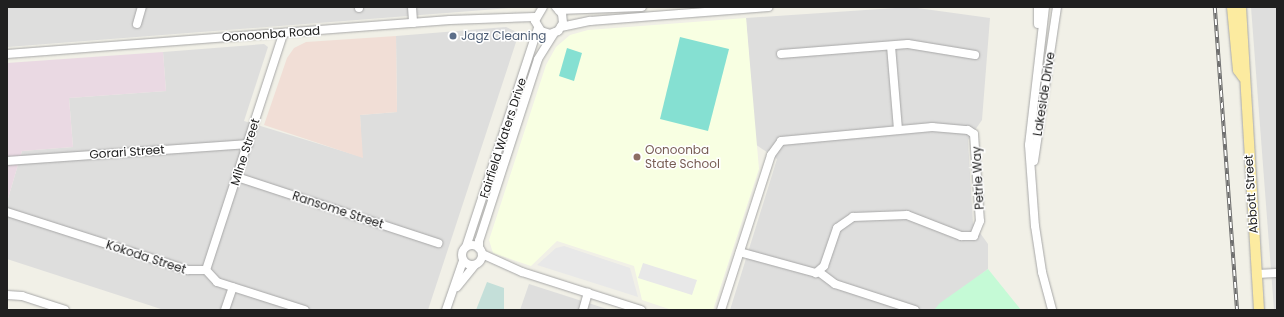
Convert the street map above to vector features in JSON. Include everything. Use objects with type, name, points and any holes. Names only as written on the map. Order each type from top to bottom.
[{"type":"main road","name":"Abbott Street","points":[[1232,7],[1238,70],[1243,77]]},
{"type":"main road","name":"Abbott Street","points":[[1242,7],[1247,69],[1243,77],[1259,310]]},
{"type":"street","points":[[137,24],[142,7]]},
{"type":"street","points":[[412,7],[413,23]]},
{"type":"street","points":[[543,7],[535,17],[538,28],[545,33],[554,33],[561,28],[590,21],[768,7]]},
{"type":"street","points":[[557,8],[642,7]]},
{"type":"street","points":[[1037,55],[1038,7]]},
{"type":"street","name":"Lakeside Drive","points":[[1045,7],[1037,55],[1029,145],[1042,272],[1052,310]]},
{"type":"street","name":"Lakeside Drive","points":[[1032,181],[1057,7]]},
{"type":"street","points":[[557,8],[563,18],[561,28]]},
{"type":"street","name":"Oonoonba Road","points":[[7,54],[413,23],[535,17]]},
{"type":"street","name":"Fairfield Waters Drive","points":[[463,261],[462,252],[466,247],[538,28]]},
{"type":"street","name":"Fairfield Waters Drive","points":[[477,264],[481,251],[479,241],[538,59],[554,33]]},
{"type":"street","name":"Milne Street","points":[[206,270],[283,34]]},
{"type":"street","points":[[781,54],[916,45],[975,55]]},
{"type":"street","points":[[891,46],[898,130]]},
{"type":"street","name":"Petrie Way","points":[[720,310],[771,155],[781,141],[941,127],[973,132],[979,230],[966,237],[907,215],[853,217],[837,228],[819,272]]},
{"type":"street","name":"Gorari Street","points":[[7,161],[248,144]]},
{"type":"street","name":"Ransome Street","points":[[237,177],[438,243]]},
{"type":"street","name":"Kokoda Street","points":[[7,212],[188,270],[206,270]]},
{"type":"street","points":[[466,247],[481,251],[500,264],[641,310]]},
{"type":"street","points":[[740,252],[805,273],[819,272],[835,284],[915,310]]},
{"type":"street","points":[[446,310],[455,289],[463,261],[477,264],[500,264]]},
{"type":"street","points":[[455,289],[477,264]]},
{"type":"street","points":[[206,270],[214,280],[305,310]]},
{"type":"street","points":[[1256,274],[1277,273]]},
{"type":"street","points":[[225,310],[233,287]]},
{"type":"street","points":[[583,310],[588,293]]},
{"type":"street","points":[[7,295],[22,296],[65,310]]},
{"type":"shaded area","points":[[7,7],[524,7],[7,47]]},
{"type":"shaded area","points":[[910,7],[990,18],[982,120],[968,140],[973,223],[988,244],[988,269],[934,310],[730,310],[777,159],[755,144],[746,18]]},
{"type":"shaded area","points":[[1251,7],[1277,7],[1277,310],[1274,310]]},
{"type":"shaded area","name":"Oonoonba State School","points":[[746,18],[759,169],[713,310],[672,310],[642,300],[634,266],[557,241],[531,266],[493,253],[489,240],[546,65],[556,47],[570,35],[588,30]]},
{"type":"shaded area","points":[[506,27],[519,33],[428,310],[164,310],[7,259],[7,202],[22,151],[73,147],[69,98],[166,91],[163,52],[264,44],[268,47],[244,121],[362,157],[360,115],[397,112],[396,36]]},
{"type":"shaded area","points":[[396,36],[397,112],[360,115],[363,158],[264,125],[287,58],[294,48],[306,42]]},
{"type":"shaded area","points":[[680,37],[729,49],[708,131],[660,119]]},
{"type":"shaded area","points":[[567,48],[582,53],[574,81],[559,76]]},
{"type":"shaded area","points":[[163,52],[166,91],[69,98],[73,147],[22,151],[7,202],[7,63]]},
{"type":"shaded area","points":[[564,246],[630,268],[638,297],[537,265],[556,248]]},
{"type":"shaded area","points":[[643,263],[697,280],[692,295],[638,278]]},
{"type":"shaded area","points":[[487,282],[504,288],[504,310],[476,310]]},
{"type":"shaded area","points":[[529,284],[610,310],[520,310]]},
{"type":"green space","points":[[988,269],[1021,310],[934,310],[940,303]]},
{"type":"railway","points":[[1215,7],[1237,310]]},
{"type":"place","name":"Jagz Cleaning","points":[[453,36]]},
{"type":"place","name":"Oonoonba State School","points":[[637,157]]}]
